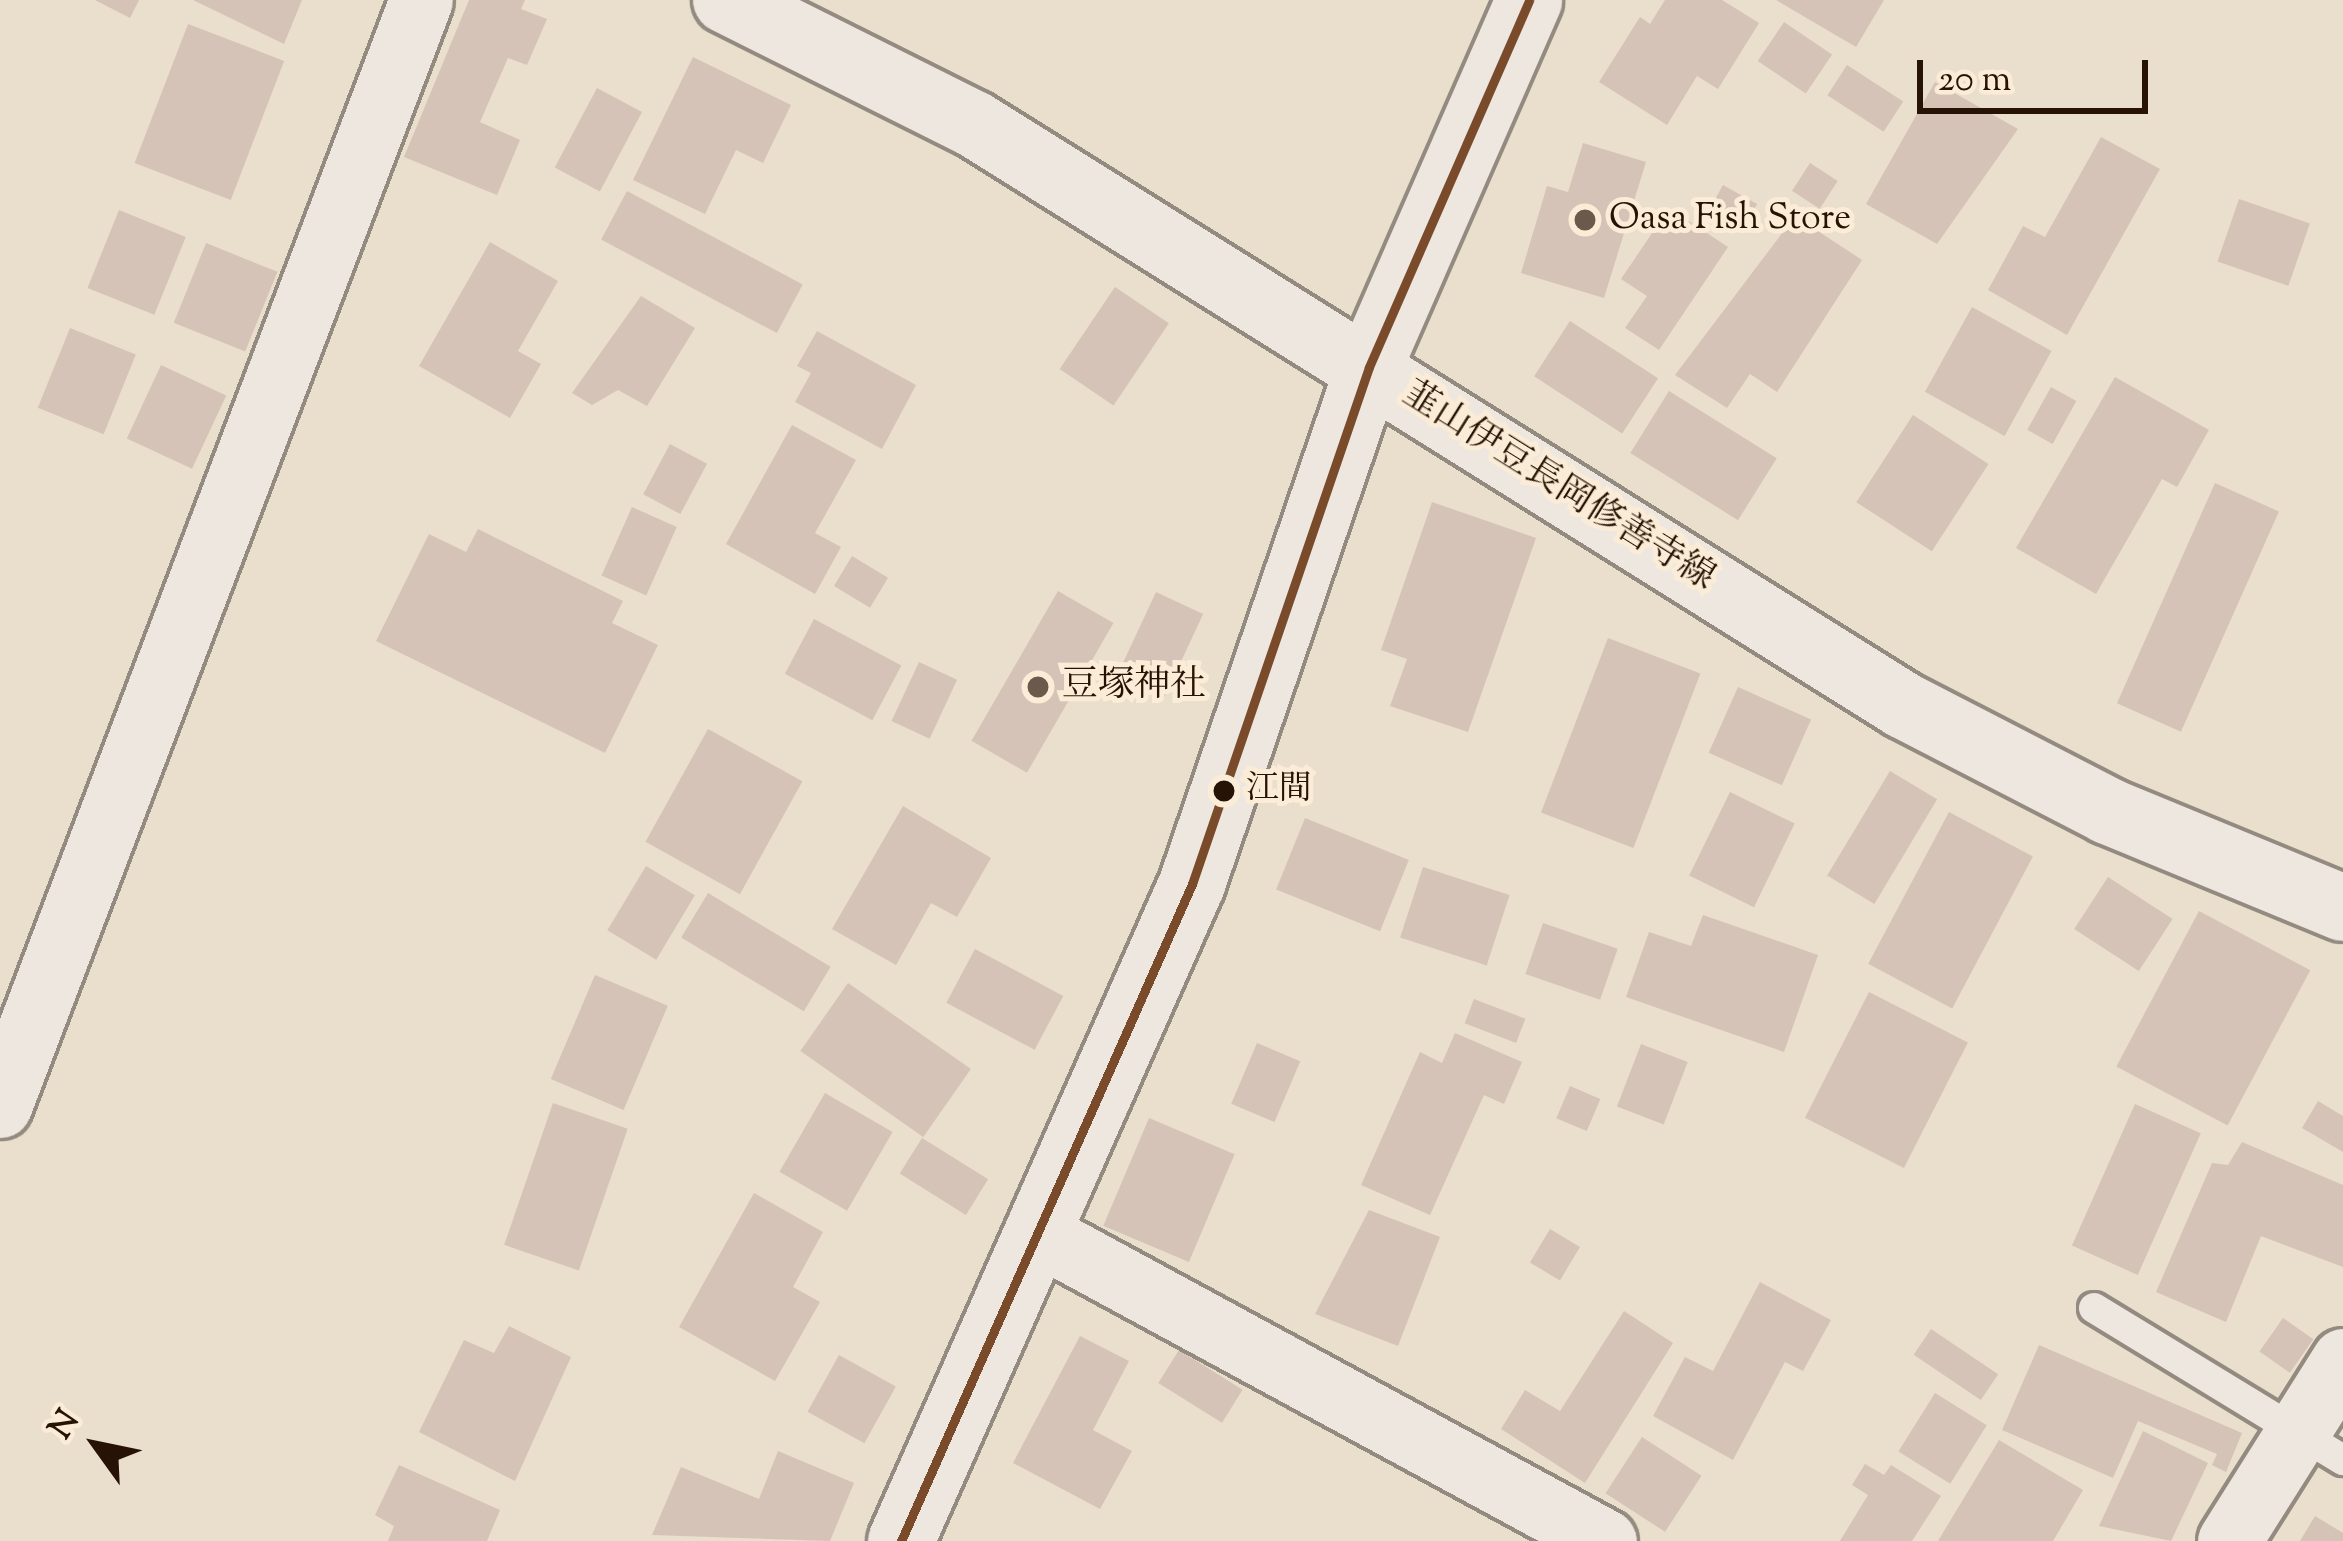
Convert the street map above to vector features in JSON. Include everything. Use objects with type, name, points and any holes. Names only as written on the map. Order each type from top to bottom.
[{"type":"main road","name":"韮山伊豆長岡修善寺線","points":[[725,0],[974,124],[1903,705],[2108,811],[2343,908]]},
{"type":"main road","points":[[901,1541],[1192,884],[1369,368],[1529,0]]},
{"type":"street","points":[[0,1106],[421,0]]},
{"type":"street","points":[[1037,1233],[1605,1541]]},
{"type":"street","points":[[2228,1541],[2320,1446],[2343,1360]]},
{"type":"lane","points":[[2094,1308],[2320,1446]]},
{"type":"building","points":[[95,0],[139,0],[130,18]]},
{"type":"building","points":[[193,0],[302,0],[284,44]]},
{"type":"building","points":[[469,0],[525,0],[521,9],[547,19],[527,65],[508,58],[480,122],[520,140],[497,195],[404,157]]},
{"type":"building","points":[[1665,0],[1722,0],[1759,23],[1718,89],[1697,76],[1667,125],[1599,82],[1640,17],[1650,24]]},
{"type":"building","points":[[1776,0],[1884,0],[1856,47]]},
{"type":"building","points":[[1784,22],[1832,54],[1806,93],[1758,61]]},
{"type":"building","points":[[188,24],[284,61],[231,200],[135,163]]},
{"type":"building","points":[[693,57],[791,105],[763,163],[736,150],[705,214],[633,180]]},
{"type":"building","points":[[1847,65],[1903,101],[1884,132],[1827,95]]},
{"type":"building","points":[[1935,82],[2018,129],[1937,244],[1866,204]]},
{"type":"building","points":[[597,88],[642,112],[600,191],[555,167]]},
{"type":"building","points":[[2101,137],[2160,169],[2067,335],[1988,290],[2023,226],[2045,237]]},
{"type":"building","points":[[1583,143],[1646,162],[1604,298],[1521,273],[1547,186],[1568,192]]},
{"type":"building","points":[[1810,163],[1838,181],[1820,209],[1792,191]]},
{"type":"building","points":[[1723,185],[1757,204],[1742,231],[1708,212]]},
{"type":"building","points":[[627,191],[803,284],[777,333],[601,240]]},
{"type":"building","points":[[2239,199],[2310,223],[2288,286],[2218,261]]},
{"type":"building","points":[[1669,208],[1728,247],[1659,350],[1625,328],[1647,296],[1621,279]]},
{"type":"building","points":[[119,210],[186,237],[154,315],[88,288]]},
{"type":"building","points":[[1795,216],[1862,260],[1777,392],[1750,374],[1727,408],[1675,375]]},
{"type":"building","points":[[490,242],[558,281],[518,351],[541,364],[510,418],[419,366]]},
{"type":"building","points":[[206,243],[277,272],[245,352],[174,323]]},
{"type":"building","points":[[1115,287],[1169,323],[1114,405],[1060,369]]},
{"type":"building","points":[[641,296],[695,328],[647,406],[618,390],[592,405],[572,393]]},
{"type":"building","points":[[1972,307],[2052,351],[2005,436],[1925,392]]},
{"type":"building","points":[[1570,321],[1658,378],[1622,434],[1534,376]]},
{"type":"building","points":[[70,328],[136,355],[104,434],[38,408]]},
{"type":"building","points":[[817,331],[916,385],[882,449],[795,402],[811,373],[797,366]]},
{"type":"building","points":[[161,365],[226,395],[192,469],[127,438]]},
{"type":"building","points":[[2115,377],[2209,430],[2177,487],[2162,479],[2096,594],[2016,548]]},
{"type":"building","points":[[2051,387],[2076,401],[2053,444],[2027,430]]},
{"type":"building","points":[[1669,391],[1777,458],[1738,520],[1630,453]]},
{"type":"building","points":[[1913,415],[1988,464],[1932,551],[1856,502]]},
{"type":"building","points":[[792,425],[856,460],[815,533],[841,547],[815,594],[726,544]]},
{"type":"building","points":[[670,444],[707,464],[680,514],[643,494]]},
{"type":"building","points":[[2215,483],[2279,511],[2181,732],[2117,703]]},
{"type":"building","points":[[1432,502],[1536,538],[1468,732],[1390,706],[1407,659],[1381,650]]},
{"type":"building","points":[[632,507],[677,527],[646,595],[601,576]]},
{"type":"building","points":[[478,529],[623,601],[612,623],[658,645],[605,753],[376,641],[429,534],[466,552]]},
{"type":"building","points":[[852,556],[888,578],[870,608],[834,586]]},
{"type":"building","points":[[1058,591],[1113,623],[1027,773],[972,741]]},
{"type":"building","points":[[1156,592],[1203,614],[1163,699],[1116,677]]},
{"type":"building","points":[[814,619],[901,665],[872,720],[785,674]]},
{"type":"building","points":[[1608,638],[1700,673],[1633,848],[1541,813]]},
{"type":"building","points":[[919,662],[957,680],[930,739],[892,721]]},
{"type":"building","points":[[1738,687],[1811,720],[1782,785],[1709,753]]},
{"type":"building","points":[[708,729],[802,781],[740,894],[645,842]]},
{"type":"building","points":[[1890,771],[1937,799],[1874,904],[1827,876]]},
{"type":"building","points":[[1730,792],[1795,824],[1754,907],[1689,876]]},
{"type":"building","points":[[903,806],[991,858],[957,917],[931,903],[896,965],[832,929]]},
{"type":"building","points":[[1949,812],[2033,857],[1952,1008],[1868,964]]},
{"type":"building","points":[[1305,818],[1409,860],[1380,931],[1276,889]]},
{"type":"building","points":[[646,866],[695,895],[656,960],[607,930]]},
{"type":"building","points":[[1423,867],[1510,895],[1487,965],[1400,937]]},
{"type":"building","points":[[2108,877],[2173,919],[2139,971],[2074,929]]},
{"type":"building","points":[[708,893],[831,967],[804,1011],[681,938]]},
{"type":"building","points":[[2199,911],[2310,970],[2228,1126],[2116,1066]]},
{"type":"building","points":[[1703,915],[1818,955],[1784,1052],[1626,997],[1649,932],[1691,946]]},
{"type":"building","points":[[1543,923],[1618,949],[1600,1000],[1525,974]]},
{"type":"building","points":[[975,949],[1063,996],[1035,1050],[946,1003]]},
{"type":"building","points":[[595,975],[668,1006],[624,1110],[551,1079]]},
{"type":"building","points":[[848,983],[971,1069],[923,1137],[800,1051]]},
{"type":"building","points":[[1869,992],[1968,1042],[1904,1168],[1805,1118]]},
{"type":"building","points":[[1474,999],[1525,1019],[1516,1043],[1465,1023]]},
{"type":"building","points":[[1455,1033],[1522,1062],[1504,1104],[1484,1095],[1430,1215],[1361,1185],[1420,1052],[1442,1063]]},
{"type":"building","points":[[1257,1043],[1300,1061],[1274,1122],[1231,1104]]},
{"type":"building","points":[[1641,1044],[1688,1062],[1664,1124],[1617,1107]]},
{"type":"building","points":[[1570,1086],[1600,1099],[1587,1131],[1556,1118]]},
{"type":"building","points":[[825,1093],[893,1132],[847,1211],[780,1172]]},
{"type":"building","points":[[2318,1101],[2343,1116],[2343,1152],[2302,1128]]},
{"type":"building","points":[[553,1103],[628,1129],[579,1271],[504,1245]]},
{"type":"building","points":[[2135,1104],[2201,1133],[2138,1275],[2072,1246]]},
{"type":"building","points":[[1149,1118],[1235,1154],[1189,1262],[1103,1226]]},
{"type":"building","points":[[922,1138],[988,1179],[966,1215],[900,1174]]},
{"type":"building","points":[[2242,1142],[2343,1185],[2343,1267],[2261,1236],[2226,1322],[2156,1292],[2212,1163],[2228,1165]]},
{"type":"building","points":[[754,1193],[823,1232],[793,1287],[820,1302],[775,1381],[679,1327]]},
{"type":"building","points":[[1369,1210],[1440,1237],[1398,1346],[1315,1314]]},
{"type":"building","points":[[1550,1229],[1580,1247],[1560,1280],[1530,1262]]},
{"type":"building","points":[[1760,1282],[1831,1320],[1803,1371],[1785,1362],[1733,1460],[1653,1416],[1685,1357],[1713,1371]]},
{"type":"building","points":[[1624,1311],[1673,1343],[1585,1483],[1501,1429],[1525,1390],[1560,1411]]},
{"type":"building","points":[[2283,1318],[2313,1339],[2290,1373],[2259,1352]]},
{"type":"building","points":[[509,1326],[571,1357],[515,1481],[419,1432],[464,1340],[494,1353]]},
{"type":"building","points":[[1931,1329],[1998,1374],[1981,1400],[1914,1355]]},
{"type":"building","points":[[1080,1336],[1129,1361],[1093,1430],[1132,1451],[1100,1509],[1013,1463]]},
{"type":"building","points":[[2039,1345],[2242,1433],[2226,1472],[2212,1465],[2217,1454],[2138,1421],[2113,1478],[2002,1430]]},
{"type":"building","points":[[1179,1350],[1243,1390],[1222,1423],[1158,1383]]},
{"type":"building","points":[[839,1355],[896,1387],[864,1443],[807,1412]]},
{"type":"building","points":[[1935,1393],[1987,1425],[1950,1484],[1898,1452]]},
{"type":"building","points":[[2143,1431],[2208,1463],[2171,1541],[2099,1526]]},
{"type":"building","points":[[1642,1437],[1702,1476],[1665,1532],[1606,1493]]},
{"type":"building","points":[[1999,1440],[2083,1490],[2053,1541],[1938,1541]]},
{"type":"building","points":[[778,1451],[854,1483],[830,1541],[652,1535],[681,1467],[759,1499]]},
{"type":"building","points":[[1865,1464],[1884,1475],[1891,1465],[1941,1496],[1912,1541],[1840,1541],[1868,1495],[1852,1485]]},
{"type":"building","points":[[399,1465],[500,1510],[487,1541],[388,1541],[394,1526],[375,1515]]},
{"type":"building","points":[[2315,1516],[2343,1533],[2343,1541],[2300,1541]]},
{"type":"transit line","points":[[901,1541],[1192,884],[1369,367],[1529,0]]},
{"type":"place","name":"Oasa Fish Store","points":[[1585,220]]},
{"type":"place","name":"豆塚神社","points":[[1038,687]]},
{"type":"place","name":"江間","points":[[1224,791]]}]
